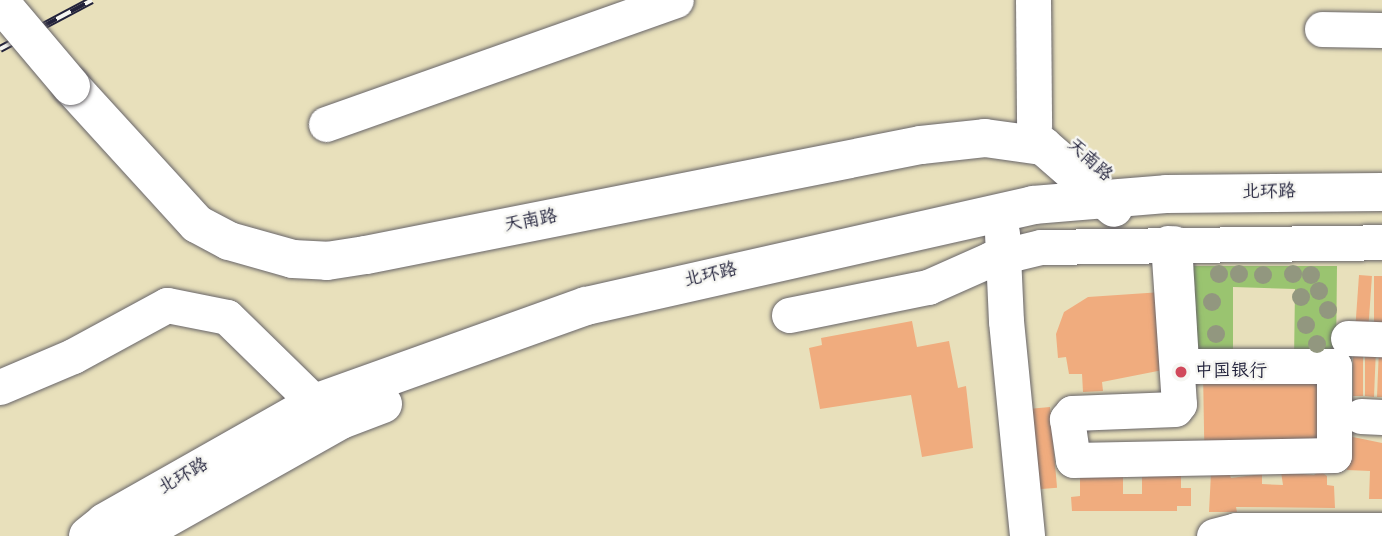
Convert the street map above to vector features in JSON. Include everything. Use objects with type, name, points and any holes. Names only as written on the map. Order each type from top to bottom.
[{"type":"main road","name":"天南路","points":[[19,0],[76,82],[197,224],[253,250],[293,259],[327,261],[366,255],[921,145],[985,138],[1043,146],[1100,199]]},
{"type":"main road","name":"天南路","points":[[0,2],[76,82],[212,215],[261,236],[300,245],[342,243],[921,130],[987,124],[1034,126],[1070,141],[1139,206]]},
{"type":"main road","name":"北环路","points":[[88,536],[105,522],[328,412],[586,306],[996,234],[1139,206],[1382,192]]},
{"type":"main road","name":"北环路","points":[[996,234],[1100,199],[1323,228],[1382,213]]},
{"type":"main road","name":"北环路","points":[[135,536],[328,412]]},
{"type":"street","points":[[326,124],[676,0]]},
{"type":"street","points":[[1033,0],[1034,126]]},
{"type":"street","points":[[1322,29],[1382,30]]},
{"type":"street","points":[[789,316],[928,286],[996,234],[1061,246],[1171,243],[1323,228],[1382,242]]},
{"type":"street","points":[[996,234],[1018,536]]},
{"type":"street","points":[[996,234],[1027,536]]},
{"type":"street","points":[[1171,243],[1181,362],[1187,366],[1334,366],[1335,450],[1331,457],[1077,463],[1071,457],[1067,419],[1072,413],[1175,409],[1179,404],[1171,243]]},
{"type":"street","points":[[0,387],[73,356],[167,305],[227,317],[328,412]]},
{"type":"street","points":[[1348,338],[1382,339]]},
{"type":"street","points":[[1130,411],[1132,461]]},
{"type":"street","points":[[1214,536],[1236,530],[1382,530]]},
{"type":"green space","points":[[1179,266],[1337,266],[1336,360],[1294,360],[1295,289],[1233,287],[1233,359],[1184,360]]},
{"type":"building","points":[[1359,275],[1372,276],[1368,332],[1355,331]]},
{"type":"building","points":[[1374,276],[1382,276],[1382,332],[1374,332]]},
{"type":"building","points":[[1162,292],[1173,368],[1102,382],[1103,391],[1083,392],[1082,374],[1069,374],[1066,357],[1058,358],[1056,334],[1064,312],[1088,297]]},
{"type":"building","points":[[912,321],[917,347],[949,341],[958,388],[966,386],[973,448],[922,457],[911,395],[820,409],[809,348],[822,345],[821,338]]},
{"type":"building","points":[[1353,347],[1363,347],[1363,396],[1353,396]]},
{"type":"building","points":[[1365,347],[1376,348],[1374,397],[1365,396]]},
{"type":"building","points":[[1379,348],[1382,348],[1382,397],[1377,397]]},
{"type":"building","points":[[1330,370],[1331,448],[1204,450],[1203,372]]},
{"type":"building","points":[[1050,407],[1057,488],[1032,490],[1025,409]]},
{"type":"building","points":[[1348,436],[1382,443],[1382,499],[1369,499],[1370,471],[1347,470]]},
{"type":"building","points":[[1320,471],[1327,476],[1327,485],[1334,486],[1335,508],[1236,507],[1237,512],[1209,512],[1211,473],[1229,473],[1231,478],[1262,474],[1262,484],[1283,485],[1281,472],[1314,475]]},
{"type":"building","points":[[1148,472],[1181,475],[1181,488],[1191,488],[1191,506],[1177,506],[1177,511],[1072,511],[1071,497],[1080,496],[1080,477],[1112,473],[1123,477],[1123,494],[1142,494],[1142,477],[1148,477]]},
{"type":"railway","points":[[0,49],[92,0]]},
{"type":"place","name":"中国银行","points":[[1181,372]]}]
